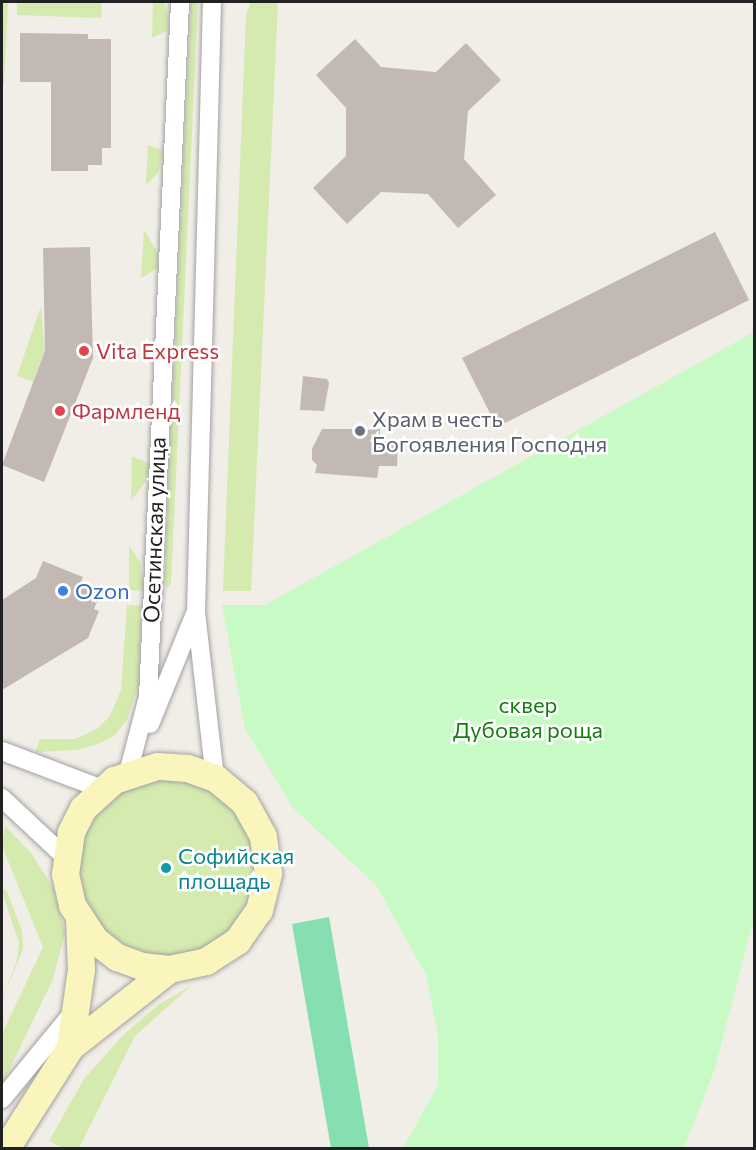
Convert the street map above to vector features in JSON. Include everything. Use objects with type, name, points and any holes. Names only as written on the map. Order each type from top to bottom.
[{"type":"street","name":"Осетинская улица","points":[[128,773],[148,697],[180,2]]},
{"type":"street","name":"Осетинская улица","points":[[212,2],[196,612],[215,778]]},
{"type":"street","name":"Осетинская улица","points":[[128,773],[196,612]]},
{"type":"street","points":[[2,750],[102,789]]},
{"type":"street","points":[[157,766],[187,768],[215,778],[244,802],[263,836],[268,873],[259,910],[237,941],[206,962],[169,969],[142,966],[117,957],[95,940],[79,919],[67,889],[65,857],[71,832],[84,808],[102,789],[128,773],[157,766]]},
{"type":"street","points":[[2,798],[65,857]]},
{"type":"street","points":[[70,1047],[81,969],[79,919]]},
{"type":"street","points":[[6,1149],[70,1047],[169,969]]},
{"type":"street","points":[[2,1099],[75,1010]]},
{"type":"green space","points":[[2,2],[8,2],[4,84],[2,84]]},
{"type":"green space","points":[[17,2],[102,2],[101,18],[17,15]]},
{"type":"green space","points":[[153,2],[163,2],[167,9],[169,30],[152,38]]},
{"type":"green space","points":[[191,2],[198,2],[171,583],[167,589],[164,583]]},
{"type":"green space","points":[[251,2],[278,2],[251,591],[223,591],[246,15]]},
{"type":"green space","points":[[148,145],[164,151],[158,173],[146,185]]},
{"type":"green space","points":[[144,230],[158,253],[158,268],[141,278]]},
{"type":"green space","points":[[41,306],[45,351],[33,382],[17,376]]},
{"type":"green space","name":"сквер Дубовая роща","points":[[754,332],[754,918],[715,1068],[684,1148],[403,1148],[438,1085],[438,1035],[426,975],[376,885],[293,808],[245,729],[222,605],[265,605]]},
{"type":"green space","points":[[132,456],[150,464],[146,481],[131,501]]},
{"type":"green space","points":[[129,545],[141,564],[144,591],[129,590]]},
{"type":"green space","points":[[127,605],[142,606],[139,683],[127,720],[114,736],[98,744],[78,750],[35,752],[40,739],[75,739],[97,729],[110,716],[121,690]]},
{"type":"green space","name":"Софийская площадь","points":[[166,777],[200,784],[216,792],[229,804],[241,817],[249,833],[256,867],[249,901],[241,917],[229,930],[216,942],[200,950],[166,957],[132,950],[116,942],[103,930],[91,917],[83,901],[76,867],[83,833],[91,817],[103,804],[116,792],[132,784]]},
{"type":"green space","points":[[5,826],[31,853],[54,889],[65,933],[53,979],[2,1085],[2,1034],[43,947],[2,846]]},
{"type":"green space","points":[[6,889],[22,931],[23,949],[2,1000],[17,960],[19,943],[2,892]]},
{"type":"green space","points":[[329,917],[369,1148],[331,1148],[292,924]]},
{"type":"green space","points":[[192,985],[135,1036],[79,1148],[63,1148],[49,1141],[84,1079],[123,1035],[158,1005]]},
{"type":"building","points":[[20,33],[88,34],[88,39],[111,39],[111,148],[102,148],[102,165],[88,165],[88,171],[51,171],[51,82],[20,82]]},
{"type":"building","points":[[355,39],[381,67],[436,72],[466,43],[501,80],[468,111],[464,159],[496,195],[458,228],[428,194],[381,192],[347,224],[313,188],[346,156],[346,108],[316,75]]},
{"type":"building","points":[[715,232],[749,300],[497,427],[462,358]]},
{"type":"building","points":[[90,247],[93,358],[44,482],[2,465],[45,351],[43,248]]},
{"type":"building","points":[[303,376],[327,379],[329,383],[324,411],[300,410]]},
{"type":"building","points":[[322,429],[380,429],[380,441],[398,442],[397,466],[379,466],[377,478],[315,473],[317,465],[312,460],[312,449]]},
{"type":"building","points":[[43,561],[83,577],[80,585],[101,592],[94,609],[99,611],[88,638],[2,690],[2,600],[36,578]]},
{"type":"place","name":"Vita Express","points":[[84,351]]},
{"type":"place","name":"Фармленд","points":[[60,411]]},
{"type":"place","name":"Храм в честь Богоявления Господня","points":[[360,431]]},
{"type":"place","name":"Ozon","points":[[63,591]]},
{"type":"place","name":"Софийская площадь","points":[[166,868]]}]
